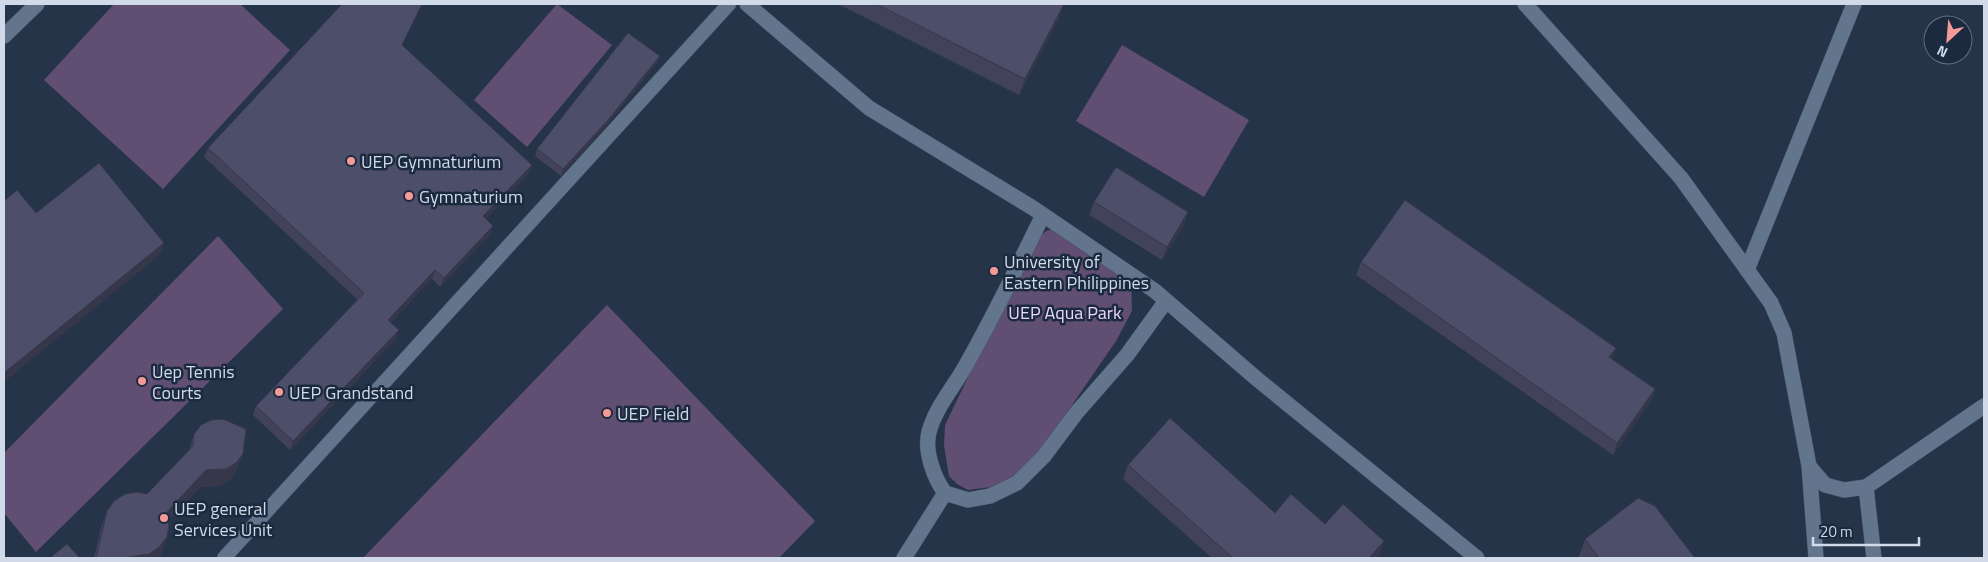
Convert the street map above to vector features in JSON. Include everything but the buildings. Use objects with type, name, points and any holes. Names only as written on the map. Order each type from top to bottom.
[{"type":"street","points":[[4,36],[37,4]]},
{"type":"street","points":[[747,4],[869,108],[1043,215],[1166,301],[1257,379],[1477,558]]},
{"type":"street","points":[[1525,4],[1681,178],[1771,303],[1784,334],[1808,466],[1816,558]]},
{"type":"street","points":[[1747,270],[1854,4]]},
{"type":"street","points":[[1043,215],[1010,283],[966,366],[939,410],[929,433],[930,460],[938,483],[945,493],[968,500],[990,496],[1017,483],[1044,456],[1076,412],[1127,355],[1166,301]]},
{"type":"street","points":[[1808,466],[1825,485],[1844,490],[1866,486],[1984,406]]},
{"type":"street","points":[[1866,486],[1874,558]]},
{"type":"street","points":[[904,558],[945,493]]},
{"type":"lane","points":[[224,558],[729,4]]},
{"type":"green space","points":[[114,4],[240,4],[290,50],[163,189],[44,80]]},
{"type":"green space","points":[[557,4],[612,45],[527,147],[474,100]]},
{"type":"green space","points":[[1122,45],[1249,120],[1204,197],[1076,121]]},
{"type":"green space","name":"UEP Aqua Park","points":[[1053,228],[1131,282],[1132,311],[1116,341],[1026,472],[999,486],[968,490],[957,484],[949,476],[944,446],[945,425],[1036,240]]},
{"type":"green space","name":"Uep Tennis Courts","points":[[218,236],[283,309],[36,552],[4,513],[4,453]]},
{"type":"green space","name":"UEP Field","points":[[607,305],[815,521],[779,558],[363,558]]},
{"type":"place","name":"UEP Gymnaturium","points":[[351,161]]},
{"type":"place","name":"Gymnaturium","points":[[409,196]]},
{"type":"place","name":"University of Eastern Philippines","points":[[994,271]]},
{"type":"place","name":"Uep Tennis Courts","points":[[142,381]]},
{"type":"place","name":"UEP Grandstand","points":[[279,392]]},
{"type":"place","name":"UEP Field","points":[[607,413]]},
{"type":"place","name":"UEP general Services Unit","points":[[164,518]]}]
